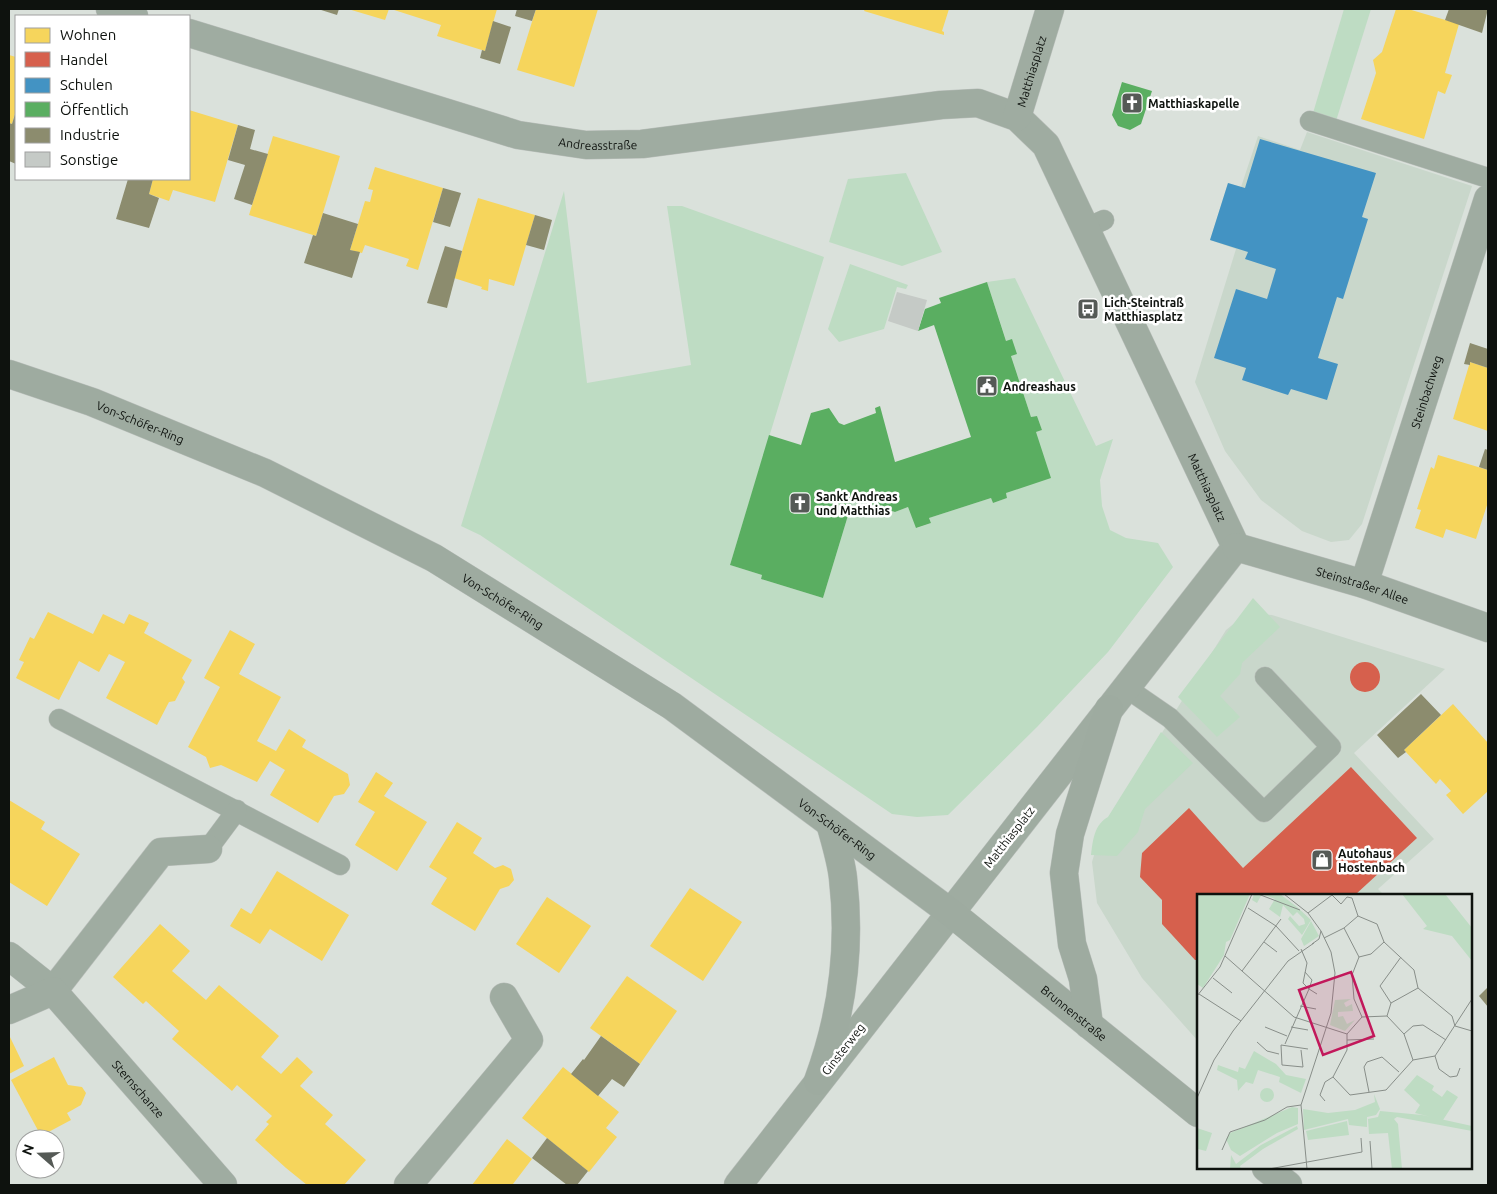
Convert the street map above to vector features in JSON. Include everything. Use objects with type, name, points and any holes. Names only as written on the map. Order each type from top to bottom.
[{"type":"main road","name":"Von-Schöfer-Ring","points":[[9,374],[92,402],[265,472],[434,558],[690,717],[950,912]]},
{"type":"main road","points":[[1090,1025],[1083,979],[1072,944],[1064,873],[1072,826],[1109,709]]},
{"type":"main road","points":[[818,1081],[828,1055],[845,970],[847,927],[843,876],[830,822]]},
{"type":"main road","name":"Brunnenstraße","points":[[950,912],[1197,1112]]},
{"type":"main road","points":[[1267,1169],[1288,1185]]},
{"type":"street","points":[[110,9],[131,15]]},
{"type":"street","name":"Matthiasplatz","points":[[950,912],[1236,547],[1095,224],[1046,146],[1017,117],[1050,9]]},
{"type":"street","name":"Andreasstraße","points":[[190,33],[518,135],[586,145],[642,144],[941,105],[978,104],[1017,117]]},
{"type":"street","name":"Steinbachweg","points":[[1364,584],[1488,199]]},
{"type":"street","name":"Steinstraßer Allee","points":[[1236,547],[1364,584],[1488,628]]},
{"type":"street","points":[[9,1010],[53,991],[161,852],[208,849]]},
{"type":"street","name":"Ginsterweg","points":[[738,1185],[950,912]]},
{"type":"street","name":"Sternschanze","points":[[9,956],[53,991],[223,1185]]},
{"type":"street","points":[[408,1185],[529,1040],[504,997]]},
{"type":"lane","points":[[1310,121],[1488,178]]},
{"type":"lane","points":[[1125,688],[1170,718],[1264,812],[1330,747],[1265,677]]},
{"type":"lane","points":[[59,719],[340,865]]},
{"type":"lane","points":[[208,849],[237,810]]},
{"type":"shaded area","points":[[1307,132],[1472,186],[1362,524],[1349,540],[1331,542],[1302,531],[1261,500],[1225,451],[1195,382],[1236,249],[1210,240],[1228,183],[1241,187],[1258,136],[1300,150]]},
{"type":"shaded area","points":[[1247,613],[1272,615],[1445,669],[1354,753],[1434,839],[1378,889],[1383,894],[1197,894],[1197,1040],[1142,978],[1097,903],[1092,862],[1102,829],[1226,630]]},
{"type":"green space","points":[[1344,9],[1371,9],[1336,121],[1313,113]]},
{"type":"green space","points":[[906,173],[942,252],[902,266],[829,242],[848,179]]},
{"type":"green space","points":[[564,191],[587,383],[691,365],[667,206],[682,206],[824,257],[730,565],[762,575],[761,579],[823,598],[853,499],[895,512],[908,507],[917,528],[931,523],[929,518],[991,498],[993,503],[1007,498],[1006,493],[1036,432],[1042,430],[1037,416],[1031,417],[987,282],[1015,278],[1096,446],[1113,439],[1100,480],[1102,506],[1110,530],[1126,538],[1158,543],[1173,567],[1108,652],[1037,727],[948,815],[917,817],[892,814],[480,535],[461,526]]},
{"type":"green space","points":[[850,264],[908,285],[906,289],[897,287],[884,329],[839,342],[828,329]]},
{"type":"green space","points":[[1253,598],[1280,627],[1242,663],[1240,674],[1220,696],[1240,717],[1217,737],[1178,697]]},
{"type":"green space","points":[[1161,732],[1193,763],[1145,809],[1138,832],[1117,856],[1091,855],[1097,829],[1103,820],[1108,817]]},
{"type":"building: Wohnen","points":[[348,9],[389,9],[385,20]]},
{"type":"building: Wohnen","points":[[391,9],[497,9],[485,51],[437,36],[441,25]]},
{"type":"building: Wohnen","points":[[536,9],[598,9],[574,87],[517,70]]},
{"type":"building: Wohnen","points":[[865,9],[949,9],[942,31],[944,35],[864,11]]},
{"type":"building: Wohnen","points":[[1396,9],[1408,9],[1459,24],[1445,73],[1452,75],[1445,94],[1438,91],[1424,139],[1361,119],[1376,73],[1373,60],[1382,52]]},
{"type":"building: Wohnen","points":[[9,55],[15,57],[15,114],[12,124],[9,123]]},
{"type":"building: Wohnen","points":[[190,110],[238,125],[215,202],[173,190],[169,201],[149,194],[153,180],[190,180]]},
{"type":"building: Wohnen","points":[[273,136],[340,156],[316,236],[249,215]]},
{"type":"building: Wohnen","points":[[375,167],[443,188],[418,270],[406,266],[409,259],[365,245],[362,253],[350,250],[365,201],[370,202],[373,190],[368,189]]},
{"type":"building: Wohnen","points":[[478,198],[535,215],[514,286],[489,279],[488,291],[481,289],[482,287],[454,278]]},
{"type":"building: Wohnen","points":[[1470,362],[1488,368],[1488,431],[1453,419]]},
{"type":"building: Wohnen","points":[[1438,455],[1488,470],[1488,502],[1476,539],[1446,529],[1443,538],[1415,528],[1421,510],[1417,509],[1431,467],[1434,469]]},
{"type":"building: Wohnen","points":[[48,612],[93,634],[103,614],[124,624],[129,614],[149,623],[144,633],[192,660],[182,678],[185,682],[175,701],[169,702],[157,725],[106,698],[125,662],[109,654],[99,672],[79,661],[59,700],[16,678],[24,662],[19,660],[30,637],[34,639]]},
{"type":"building: Wohnen","points":[[230,630],[255,644],[239,674],[281,697],[257,741],[276,751],[289,729],[306,740],[302,747],[348,774],[350,785],[344,794],[334,796],[318,823],[270,795],[285,770],[270,761],[257,782],[221,765],[210,768],[206,757],[188,747],[220,687],[204,678]]},
{"type":"building: Wohnen","points":[[1453,704],[1488,743],[1488,791],[1463,814],[1446,795],[1451,791],[1440,779],[1436,784],[1404,750]]},
{"type":"building: Wohnen","points":[[376,772],[393,783],[384,796],[427,822],[397,871],[355,845],[375,812],[358,802]]},
{"type":"building: Wohnen","points":[[9,800],[45,822],[41,829],[80,854],[47,906],[9,882]]},
{"type":"building: Wohnen","points":[[457,822],[482,838],[473,853],[495,868],[503,865],[511,869],[514,880],[509,886],[500,889],[475,931],[431,904],[447,878],[429,867]]},
{"type":"building: Wohnen","points":[[277,871],[349,915],[322,961],[270,929],[260,944],[230,926],[241,908],[251,914]]},
{"type":"building: Wohnen","points":[[690,888],[742,922],[703,981],[650,946]]},
{"type":"building: Wohnen","points":[[547,897],[591,926],[559,973],[516,944]]},
{"type":"building: Wohnen","points":[[160,924],[190,951],[172,971],[206,1000],[219,985],[279,1036],[261,1057],[281,1074],[297,1057],[313,1072],[300,1086],[333,1115],[325,1124],[366,1160],[344,1185],[307,1185],[286,1168],[255,1140],[269,1124],[266,1122],[272,1116],[237,1085],[232,1091],[172,1039],[179,1031],[146,1001],[143,1004],[113,977]]},
{"type":"building: Wohnen","points":[[627,976],[677,1011],[640,1064],[590,1028]]},
{"type":"building: Wohnen","points":[[9,1035],[24,1066],[9,1074]]},
{"type":"building: Wohnen","points":[[54,1057],[68,1085],[82,1087],[86,1093],[81,1105],[67,1113],[71,1120],[54,1129],[37,1129],[11,1080]]},
{"type":"building: Wohnen","points":[[563,1067],[619,1112],[606,1128],[617,1137],[589,1172],[522,1118]]},
{"type":"building: Wohnen","points":[[507,1139],[532,1159],[513,1184],[515,1185],[472,1185]]},
{"type":"building: Handel","points":[[1365,662],[1376,666],[1380,677],[1376,688],[1365,692],[1354,688],[1350,677],[1354,666]]},
{"type":"building: Handel","name":"Autohaus Hostenbach","points":[[1351,767],[1417,838],[1356,894],[1197,894],[1197,960],[1195,960],[1162,924],[1162,900],[1140,877],[1142,853],[1189,808],[1243,868]]},
{"type":"building: Schulen","points":[[1260,139],[1376,173],[1362,217],[1368,219],[1343,299],[1337,297],[1318,358],[1338,364],[1327,400],[1291,389],[1288,395],[1242,380],[1246,368],[1214,358],[1236,289],[1267,299],[1276,269],[1245,259],[1248,252],[1210,240],[1228,183],[1245,188]]},
{"type":"building: Öffentlich","name":"Matthiaskapelle","points":[[1122,82],[1152,91],[1141,124],[1130,130],[1118,126],[1112,115]]},
{"type":"building: Öffentlich","points":[[987,282],[1006,341],[1012,339],[1017,354],[1011,356],[1031,417],[1037,416],[1042,430],[1036,432],[1051,478],[1006,493],[1007,498],[993,503],[991,498],[929,518],[931,523],[916,528],[908,507],[895,512],[853,499],[823,598],[761,579],[762,575],[730,565],[769,435],[801,445],[811,413],[829,408],[839,423],[844,425],[876,413],[875,408],[880,406],[895,462],[971,437],[934,325],[918,331],[925,309],[941,303],[939,298]]},
{"type":"building: Industrie","points":[[318,9],[339,9],[337,15]]},
{"type":"building: Industrie","points":[[517,9],[536,9],[532,21],[515,16]]},
{"type":"building: Industrie","points":[[1449,9],[1488,9],[1482,33],[1445,20]]},
{"type":"building: Industrie","points":[[493,21],[511,27],[500,64],[480,58],[482,50],[485,51]]},
{"type":"building: Industrie","points":[[15,114],[15,164],[9,161],[9,123],[12,124]]},
{"type":"building: Industrie","points":[[238,125],[255,130],[250,149],[268,154],[252,205],[234,199],[245,165],[228,160]]},
{"type":"building: Industrie","points":[[128,180],[153,180],[149,194],[159,198],[149,228],[116,219]]},
{"type":"building: Industrie","points":[[443,188],[461,193],[450,227],[433,222]]},
{"type":"building: Industrie","points":[[323,213],[358,224],[350,250],[360,252],[352,278],[304,263],[313,235],[316,236]]},
{"type":"building: Industrie","points":[[535,215],[552,220],[544,250],[526,245]]},
{"type":"building: Industrie","points":[[445,246],[462,251],[447,308],[427,303]]},
{"type":"building: Industrie","points":[[1470,343],[1488,349],[1488,368],[1470,362],[1470,365],[1464,364]]},
{"type":"building: Industrie","points":[[1485,449],[1488,450],[1488,470],[1479,467]]},
{"type":"building: Industrie","points":[[1421,694],[1441,715],[1398,758],[1377,735]]},
{"type":"building: Industrie","points":[[1488,987],[1488,1007],[1479,996]]},
{"type":"building: Industrie","points":[[601,1036],[640,1064],[624,1087],[612,1079],[598,1096],[571,1074],[584,1060]]},
{"type":"building: Industrie","points":[[547,1138],[588,1171],[577,1185],[567,1185],[532,1158]]},
{"type":"building: Sonstige","points":[[897,292],[927,300],[918,331],[888,321]]},
{"type":"place","name":"Matthiaskapelle","points":[[1132,103]]},
{"type":"place","name":"Lich-Steintraß Matthiasplatz","points":[[1088,309]]},
{"type":"place","name":"Andreashaus","points":[[987,386]]},
{"type":"place","name":"Sankt Andreas und Matthias","points":[[800,503]]},
{"type":"place","name":"Autohaus Hostenbach","points":[[1322,860]]}]
